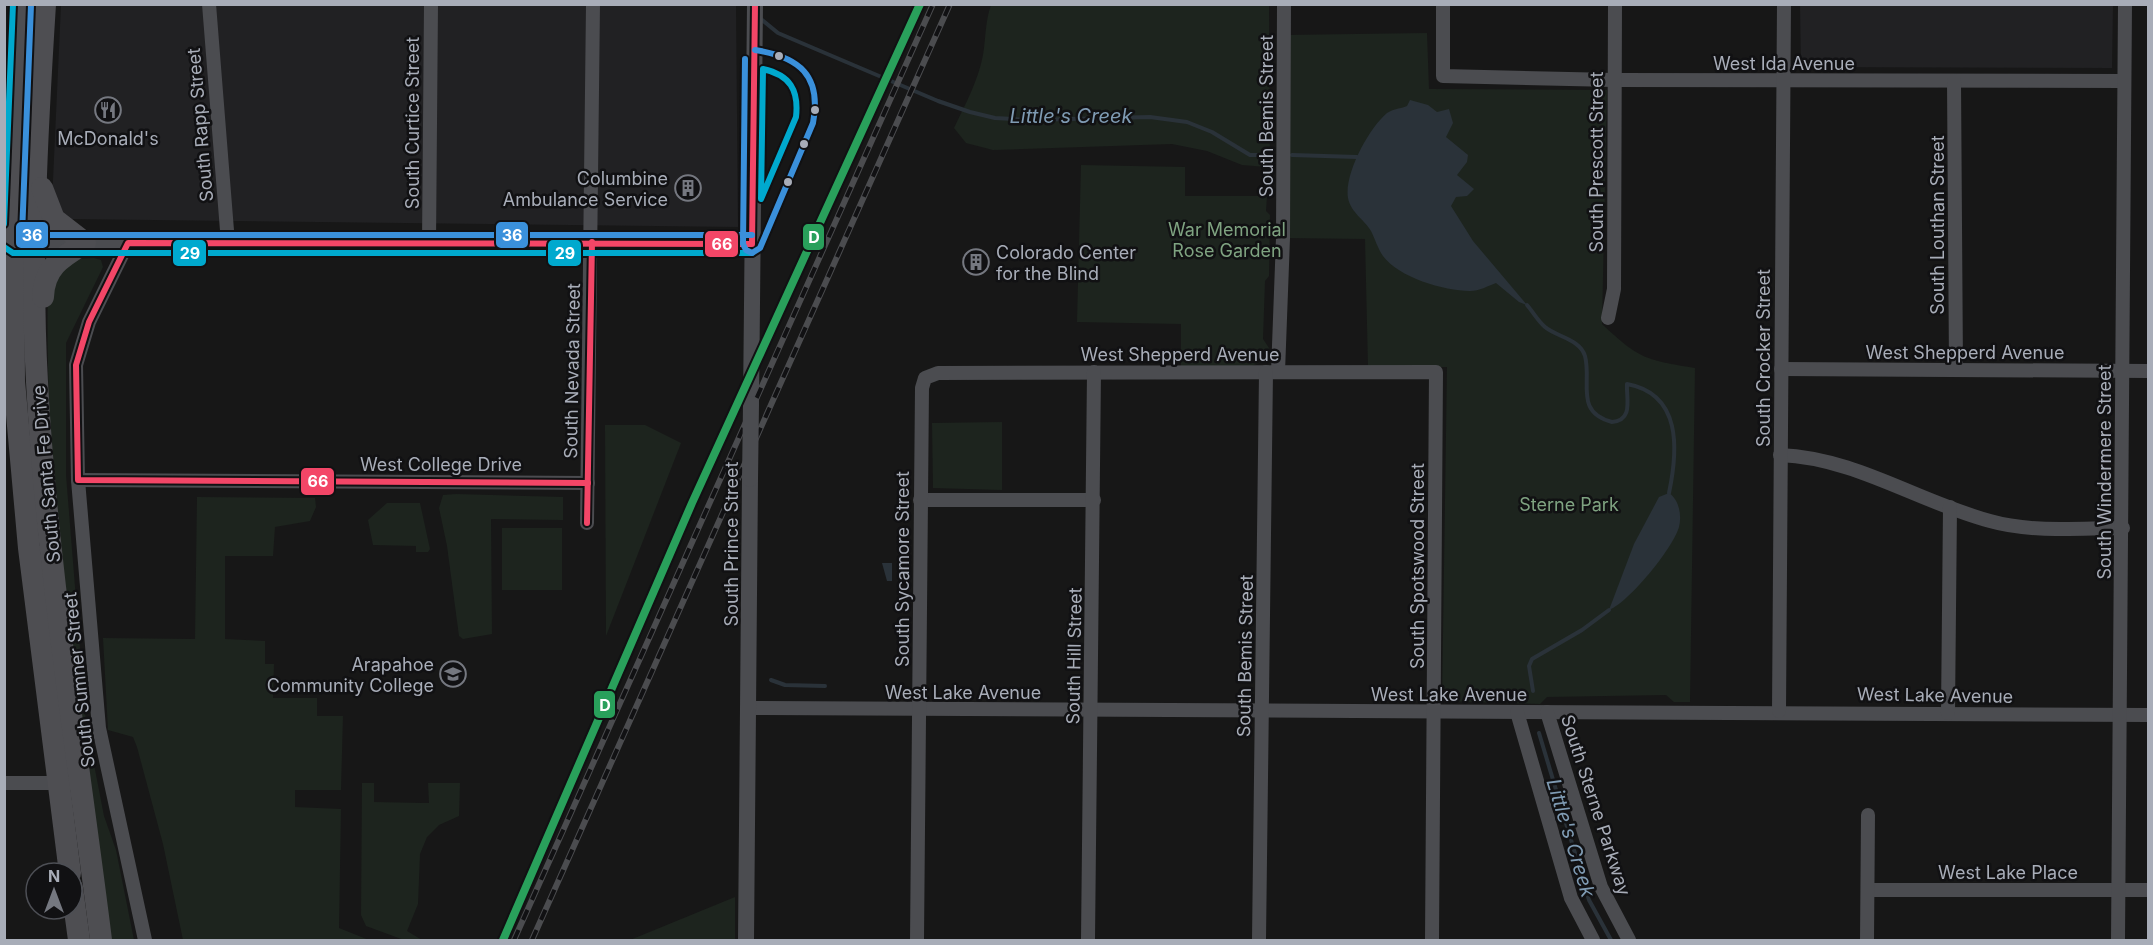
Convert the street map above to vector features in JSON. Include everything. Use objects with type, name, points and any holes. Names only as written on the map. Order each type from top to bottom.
[{"type":"highway","name":"South Santa Fe Drive","points":[[22,4],[16,107],[17,244],[14,381],[19,441],[69,783],[101,940]]},
{"type":"highway","name":"South Santa Fe Drive","points":[[45,4],[38,172],[17,244],[37,380],[69,783],[70,861]]},
{"type":"highway","points":[[38,172],[54,219],[85,243],[54,263],[44,289],[48,433],[43,460]]},
{"type":"highway","points":[[76,921],[79,940]]},
{"type":"street","name":"South Rapp Street","points":[[209,4],[228,243]]},
{"type":"street","name":"South Curtice Street","points":[[429,243],[431,4]]},
{"type":"street","name":"South Nevada Street","points":[[587,523],[593,4]]},
{"type":"street","name":"South Prince Street","points":[[746,940],[755,4]]},
{"type":"street","name":"South Bemis Street","points":[[1259,940],[1272,372],[1283,238],[1284,4]]},
{"type":"street","name":"West Ida Avenue","points":[[1443,4],[1443,76],[1614,80],[2124,81]]},
{"type":"street","name":"South Prescott Street","points":[[1608,318],[1614,289],[1615,4]]},
{"type":"street","name":"South Crocker Street","points":[[1779,711],[1784,4]]},
{"type":"street","name":"South Windermere Street","points":[[2118,940],[2125,4]]},
{"type":"street","name":"South Louthan Street","points":[[1954,81],[1956,369]]},
{"type":"street","points":[[17,244],[592,242],[752,244]]},
{"type":"street","name":"South Sumner Street","points":[[128,243],[88,322],[78,357],[78,480],[100,737],[145,940]]},
{"type":"street","name":"West Shepperd Avenue","points":[[1781,369],[2148,371]]},
{"type":"street","name":"South Hill Street","points":[[1088,940],[1094,372]]},
{"type":"street","name":"West Shepperd Avenue","points":[[925,378],[938,373],[1436,372]]},
{"type":"street","name":"South Spotswood Street","points":[[1432,940],[1436,372]]},
{"type":"street","name":"South Sycamore Street","points":[[917,940],[920,500],[922,388],[925,378]]},
{"type":"street","points":[[1780,455],[1839,463],[1950,507],[2007,525],[2035,528],[2122,528]]},
{"type":"street","name":"West College Drive","points":[[78,480],[588,483]]},
{"type":"street","points":[[920,500],[1094,501]]},
{"type":"street","points":[[1948,713],[1950,507]]},
{"type":"street","name":"West Lake Avenue","points":[[750,708],[1434,713],[1779,711],[2148,715]]},
{"type":"street","points":[[1517,712],[1571,898],[1593,940]]},
{"type":"street","name":"South Sterne Parkway","points":[[1547,712],[1601,887],[1629,940]]},
{"type":"street","points":[[4,783],[69,783]]},
{"type":"street","points":[[1867,940],[1868,815]]},
{"type":"street","name":"West Lake Place","points":[[1868,890],[2148,890]]},
{"type":"shaded area","points":[[734,4],[736,6],[738,227],[70,219],[52,202],[61,5]]},
{"type":"shaded area","points":[[1800,5],[2113,5],[2112,68],[1801,67]]},
{"type":"shaded area","points":[[1410,100],[1428,105],[1437,112],[1449,109],[1453,123],[1446,137],[1468,155],[1467,162],[1457,175],[1474,189],[1467,196],[1456,197],[1451,206],[1473,241],[1527,305],[1519,302],[1496,283],[1477,290],[1459,290],[1422,281],[1399,270],[1383,256],[1371,231],[1352,208],[1348,198],[1348,188],[1359,152],[1380,120],[1387,113],[1407,106]]},
{"type":"shaded area","points":[[1669,493],[1675,500],[1680,513],[1679,527],[1675,536],[1638,586],[1628,597],[1609,610],[1634,544],[1659,497]]},
{"type":"shaded area","points":[[882,563],[892,563],[892,581],[887,581]]},
{"type":"green space","points":[[991,5],[1269,5],[1270,163],[1266,167],[1242,165],[1207,151],[1172,144],[993,150],[966,143],[954,128],[971,93],[981,65]]},
{"type":"green space","name":"Sterne Park","points":[[1427,33],[1429,89],[1607,90],[1602,324],[1625,345],[1644,356],[1665,363],[1695,368],[1690,702],[1674,702],[1666,695],[1547,697],[1540,704],[1442,701],[1447,367],[1368,367],[1365,239],[1283,238],[1284,35]]},
{"type":"green space","name":"War Memorial Rose Garden","points":[[1081,165],[1185,167],[1185,196],[1267,196],[1266,211],[1270,215],[1269,276],[1265,281],[1263,339],[1269,348],[1264,361],[1252,366],[1181,366],[1181,324],[1077,322]]},
{"type":"green space","points":[[71,259],[101,260],[103,267],[66,343],[66,475],[86,723],[104,816],[116,850],[134,940],[106,940],[74,694],[51,447],[48,281]]},
{"type":"green space","points":[[1002,422],[1002,490],[933,488],[932,423]]},
{"type":"green space","points":[[605,425],[645,425],[681,443],[606,636]]},
{"type":"green space","points":[[443,495],[563,497],[563,520],[491,519],[492,634],[463,639],[459,636],[447,546],[439,508]]},
{"type":"green space","points":[[197,497],[315,498],[316,507],[310,521],[275,527],[273,556],[225,556],[225,639],[265,641],[265,664],[274,664],[273,698],[317,698],[317,716],[343,716],[341,790],[295,790],[295,807],[341,809],[339,928],[369,940],[183,940],[163,844],[137,747],[133,737],[108,730],[103,638],[195,639]]},
{"type":"green space","points":[[387,503],[420,503],[430,549],[428,552],[416,552],[416,546],[373,545],[368,520]]},
{"type":"green space","points":[[502,528],[562,528],[562,590],[502,590]]},
{"type":"green space","points":[[362,783],[374,783],[374,802],[429,803],[428,783],[460,783],[459,816],[439,825],[427,837],[420,854],[418,904],[407,931],[422,940],[404,940],[366,926],[361,915]]},
{"type":"green space","points":[[735,897],[735,940],[630,940]]},
{"type":"waterway","name":"Little's Creek","points":[[761,19],[778,33],[938,101],[970,112],[995,118],[1029,120],[1150,117],[1187,122],[1212,132],[1250,155],[1272,155]]},
{"type":"waterway","name":"Little's Creek","points":[[1292,155],[1357,157]]},
{"type":"waterway","name":"Little's Creek","points":[[1527,305],[1545,327],[1573,342],[1582,350],[1587,366],[1589,404],[1600,417],[1612,422],[1623,417],[1627,407],[1627,384],[1645,390],[1658,399],[1667,412],[1674,442],[1669,493]]},
{"type":"waterway","name":"Little's Creek","points":[[1533,691],[1529,666],[1532,659],[1582,630],[1609,610]]},
{"type":"waterway","points":[[771,680],[785,685],[825,686]]},
{"type":"waterway","name":"Little's Creek","points":[[1539,733],[1589,900],[1611,940]]},
{"type":"railway","points":[[514,940],[933,4]]},
{"type":"railway","points":[[532,940],[950,4]]},
{"type":"transit line","name":"29","points":[[4,224],[13,4]]},
{"type":"transit line","name":"66","points":[[588,483],[78,480],[76,365],[89,322],[128,243],[752,244],[755,4]]},
{"type":"transit line","name":"D","points":[[503,940],[692,503],[920,4]]},
{"type":"transit line","name":"36","points":[[31,5],[22,235],[752,235]]},
{"type":"transit line","name":"36","points":[[745,59],[743,244],[746,250],[752,253],[760,248],[813,123],[815,106],[814,92],[804,71],[784,58],[755,50]]},
{"type":"transit line","name":"29","points":[[763,69],[780,75],[791,85],[797,107],[796,117],[761,199],[763,69]]},
{"type":"transit line","name":"66","points":[[587,523],[592,242]]},
{"type":"transit line","name":"29","points":[[4,247],[13,253],[752,253]]},
{"type":"place","name":"McDonald's","points":[[108,110]]},
{"type":"place","name":"Columbine Ambulance Service","points":[[688,188]]},
{"type":"place","name":"Colorado Center for the Blind","points":[[976,262]]},
{"type":"place","name":"Arapahoe Community College","points":[[453,674]]}]
